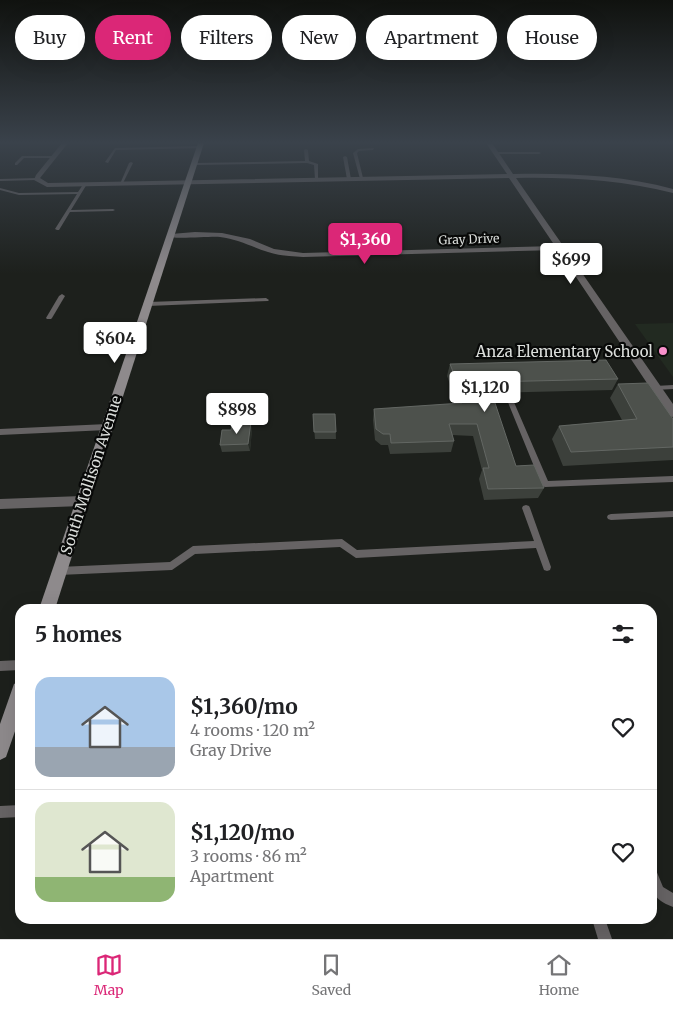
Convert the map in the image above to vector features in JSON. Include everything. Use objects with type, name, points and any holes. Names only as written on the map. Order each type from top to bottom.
[{"type":"main road","name":"South Mollison Avenue","points":[[49,604],[186,187]]},
{"type":"main road","points":[[0,751],[15,705]]},
{"type":"street","points":[[519,187],[673,413]]},
{"type":"street","points":[[657,187],[673,191]]},
{"type":"street","name":"Gray Drive","points":[[171,236],[195,234],[222,235],[239,238],[272,251],[303,255],[560,248]]},
{"type":"street","points":[[0,504],[82,501]]},
{"type":"lane","points":[[58,229],[83,187]]},
{"type":"lane","points":[[0,190],[19,194],[80,193]]},
{"type":"lane","points":[[68,212],[113,210]]},
{"type":"lane","points":[[50,318],[62,296]]},
{"type":"lane","points":[[148,304],[266,300]]},
{"type":"lane","points":[[655,388],[673,387]]},
{"type":"lane","points":[[510,400],[545,484],[673,479]]},
{"type":"lane","points":[[0,432],[107,427]]},
{"type":"lane","points":[[526,508],[547,567]]},
{"type":"lane","points":[[612,517],[673,514]]},
{"type":"lane","points":[[59,571],[172,566],[193,550],[342,542],[356,554],[539,544]]},
{"type":"lane","points":[[0,666],[15,665]]},
{"type":"lane","points":[[0,812],[15,811]]},
{"type":"lane","points":[[657,886],[659,891],[673,901]]},
{"type":"lane","points":[[600,924],[605,939]]},
{"type":"shaded area","name":"Anza Elementary School","points":[[673,323],[673,377],[635,324]]},
{"type":"building","points":[[606,360],[618,379],[488,382],[516,466],[534,465],[544,488],[488,489],[483,468],[489,468],[477,424],[449,424],[454,441],[391,443],[390,434],[383,434],[376,429],[374,409],[462,403],[456,388],[459,387],[450,364]]},
{"type":"building","points":[[648,383],[673,419],[673,447],[571,452],[559,426],[637,419],[618,384]]},
{"type":"building","points":[[313,414],[335,414],[336,432],[314,432]]},
{"type":"building","points":[[238,422],[251,422],[248,444],[220,445],[222,430],[231,430],[232,425],[238,425]]},
{"type":"place","name":"Anza Elementary School","points":[[663,351]]}]
